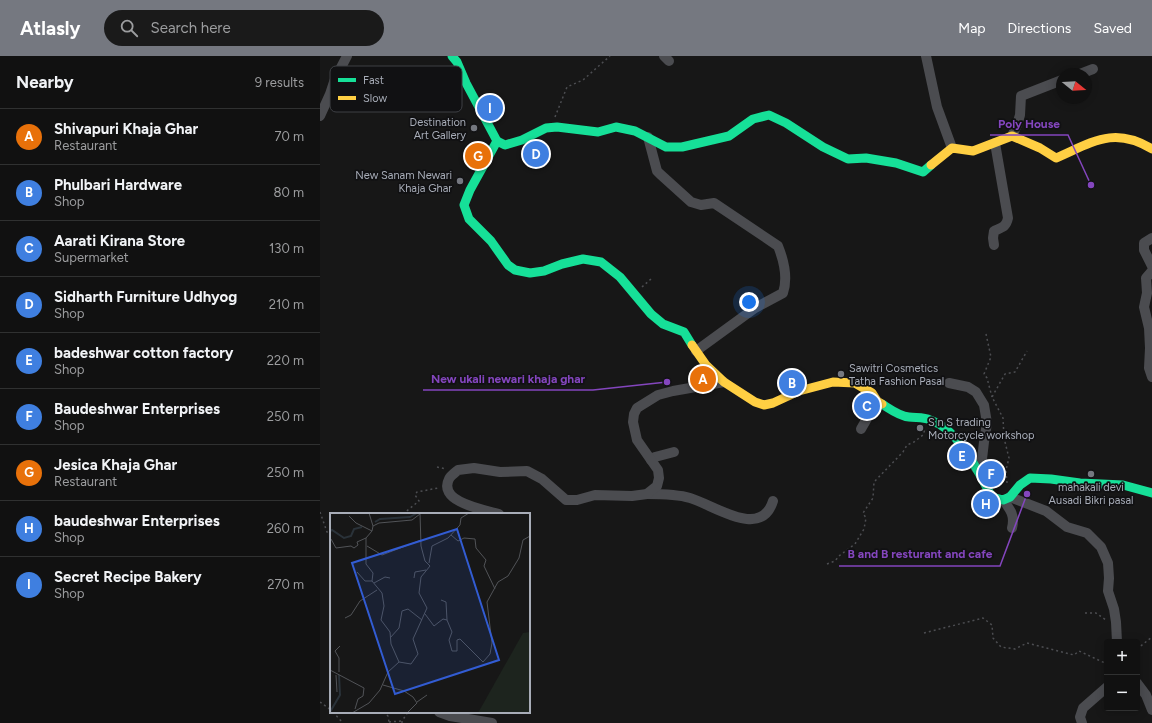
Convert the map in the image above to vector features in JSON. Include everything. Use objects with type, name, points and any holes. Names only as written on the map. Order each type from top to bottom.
[{"type":"street","points":[[342,66],[347,56]]},
{"type":"street","points":[[452,56],[459,66]]},
{"type":"street","points":[[926,56],[937,107],[952,148]]},
{"type":"street","points":[[462,74],[497,141],[505,145],[522,140],[546,128],[598,132],[616,127],[635,131],[666,147],[682,147],[729,136],[753,120],[769,115],[786,123],[823,147],[848,159],[866,158],[896,163],[923,172],[952,148],[973,151],[1012,136],[1019,120],[1021,96],[1056,82]]},
{"type":"street","points":[[320,116],[330,94]]},
{"type":"street","points":[[1012,136],[1032,144],[1050,153],[1056,158],[1105,138],[1121,137],[1135,139],[1152,149]]},
{"type":"street","points":[[648,137],[657,171],[691,202],[701,205],[714,203],[778,246],[785,270],[785,286],[783,293],[755,308],[696,351]]},
{"type":"street","points":[[497,141],[470,190],[464,205],[469,219],[491,241],[508,264],[515,270],[530,273],[544,271],[562,264],[583,259],[601,262],[620,277],[647,309],[663,324],[684,332],[706,365],[724,382],[754,402],[764,405],[773,403],[799,391],[833,382],[855,383],[872,393],[877,401],[894,412],[907,417],[929,420],[941,424],[963,446],[992,497],[1008,497],[1046,511],[1067,527],[1088,533],[1101,546],[1108,563],[1108,592],[1114,609],[1117,639]]},
{"type":"street","points":[[994,245],[994,231],[1004,227],[1007,224],[1008,218],[995,143]]},
{"type":"street","points":[[1152,238],[1144,243],[1144,250],[1152,266]]},
{"type":"street","points":[[1152,271],[1146,278],[1147,293],[1144,307],[1149,328],[1149,368],[1152,377]]},
{"type":"street","points":[[647,494],[657,486],[660,478],[658,470],[637,440],[633,422],[634,414],[637,408],[658,396],[673,391],[724,382]]},
{"type":"street","points":[[949,383],[968,388],[976,392],[984,405],[987,423],[982,458],[976,468]]},
{"type":"street","points":[[861,430],[877,401]]},
{"type":"street","points":[[651,460],[655,457],[674,452]]},
{"type":"street","points":[[495,513],[467,505],[457,500],[450,494],[448,486],[449,479],[458,470],[474,468],[500,472],[527,471],[542,479],[566,500],[578,500],[595,495],[632,496],[647,494],[686,497],[712,506],[723,512],[750,520],[764,516],[770,509],[772,502]]},
{"type":"street","points":[[1008,497],[1020,485],[1030,478],[1080,483],[1123,485],[1152,493]]},
{"type":"street","points":[[1008,497],[1010,509],[1014,519],[1012,528]]},
{"type":"street","points":[[1140,687],[1146,695],[1152,710]]},
{"type":"street","points":[[1082,723],[1080,716],[1083,708],[1104,690]]},
{"type":"street","points":[[442,713],[450,716],[492,723]]},
{"type":"path","points":[[546,128],[553,123],[567,87],[583,80],[610,56]]},
{"type":"path","points":[[986,334],[991,357],[984,374],[987,378],[992,397],[1002,418],[1004,438],[1009,458],[1006,470],[1008,497]]},
{"type":"path","points":[[992,397],[1005,374],[1015,372],[1027,351]]},
{"type":"path","points":[[827,564],[834,561],[855,544],[864,529],[866,518],[863,513],[873,498],[874,482],[903,452],[907,445],[914,442],[923,434],[929,420]]},
{"type":"path","points":[[403,513],[419,501],[415,495],[417,492],[448,486]]},
{"type":"path","points":[[320,512],[327,532],[330,534]]},
{"type":"path","points":[[1085,614],[1096,613],[1102,616],[1106,621],[1110,617],[1115,616]]},
{"type":"path","points":[[924,633],[983,618],[992,625],[993,638],[1001,647],[1015,649],[1027,643],[1074,655],[1079,651],[1104,663]]},
{"type":"path","points":[[1140,647],[1152,637]]},
{"type":"path","points":[[320,702],[330,710]]},
{"type":"path","points":[[334,713],[343,723]]},
{"type":"path","points":[[384,713],[388,716],[389,722],[402,722],[407,713]]},
{"type":"traffic: fast","points":[[452,56],[459,66]]},
{"type":"traffic: fast","points":[[462,74],[497,141],[470,190],[464,205],[469,219],[491,241],[508,265],[515,270],[530,273],[544,271],[562,264],[583,259],[601,262],[620,277],[651,314],[663,324],[684,332],[692,345]]},
{"type":"traffic: fast","points":[[497,141],[505,145],[522,140],[546,128],[557,127],[598,132],[616,127],[635,131],[666,147],[682,147],[729,136],[753,119],[769,115],[786,123],[823,147],[848,159],[866,158],[896,163],[923,172],[931,165]]},
{"type":"traffic: fast","points":[[882,404],[902,415],[930,420],[950,432],[967,452],[992,497],[1003,500],[1010,497],[1020,485],[1030,478],[1080,483],[1123,485],[1152,493]]},
{"type":"traffic: slow","points":[[931,165],[952,148],[973,151],[1012,136],[1040,148],[1056,158],[1093,142],[1104,139],[1126,138],[1152,149]]},
{"type":"traffic: slow","points":[[692,345],[706,365],[724,382],[755,402],[764,405],[773,403],[799,391],[833,382],[855,383],[872,393],[877,401],[882,404]]},
{"type":"place","name":"Secret Recipe Bakery","points":[[490,108]]},
{"type":"place","name":"Destination Art Gallery","points":[[474,128]]},
{"type":"place","name":"Sidharth Furniture Udhyog","points":[[536,154]]},
{"type":"place","name":"Jesica Khaja Ghar","points":[[478,156]]},
{"type":"place","name":"New Sanam Newari Khaja Ghar","points":[[460,181]]},
{"type":"place","name":"Poly House","points":[[1091,185]]},
{"type":"place","name":"Sawitri Cosmetics Tatha Fashion Pasal","points":[[841,374]]},
{"type":"place","name":"Shivapuri Khaja Ghar","points":[[703,379]]},
{"type":"place","name":"New ukali newari khaja ghar","points":[[667,382]]},
{"type":"place","name":"Phulbari Hardware","points":[[792,383]]},
{"type":"place","name":"Aarati Kirana Store","points":[[867,406]]},
{"type":"place","name":"S n S trading Motorcycle workshop","points":[[920,428]]},
{"type":"place","name":"badeshwar cotton factory","points":[[962,456]]},
{"type":"place","name":"Baudeshwar Enterprises","points":[[991,474]]},
{"type":"place","name":"mahakali devi Ausadi Bikri pasal","points":[[1091,474]]},
{"type":"place","name":"B and B resturant and cafe","points":[[1027,494]]},
{"type":"place","name":"baudeshwar Enterprises","points":[[986,504]]}]
